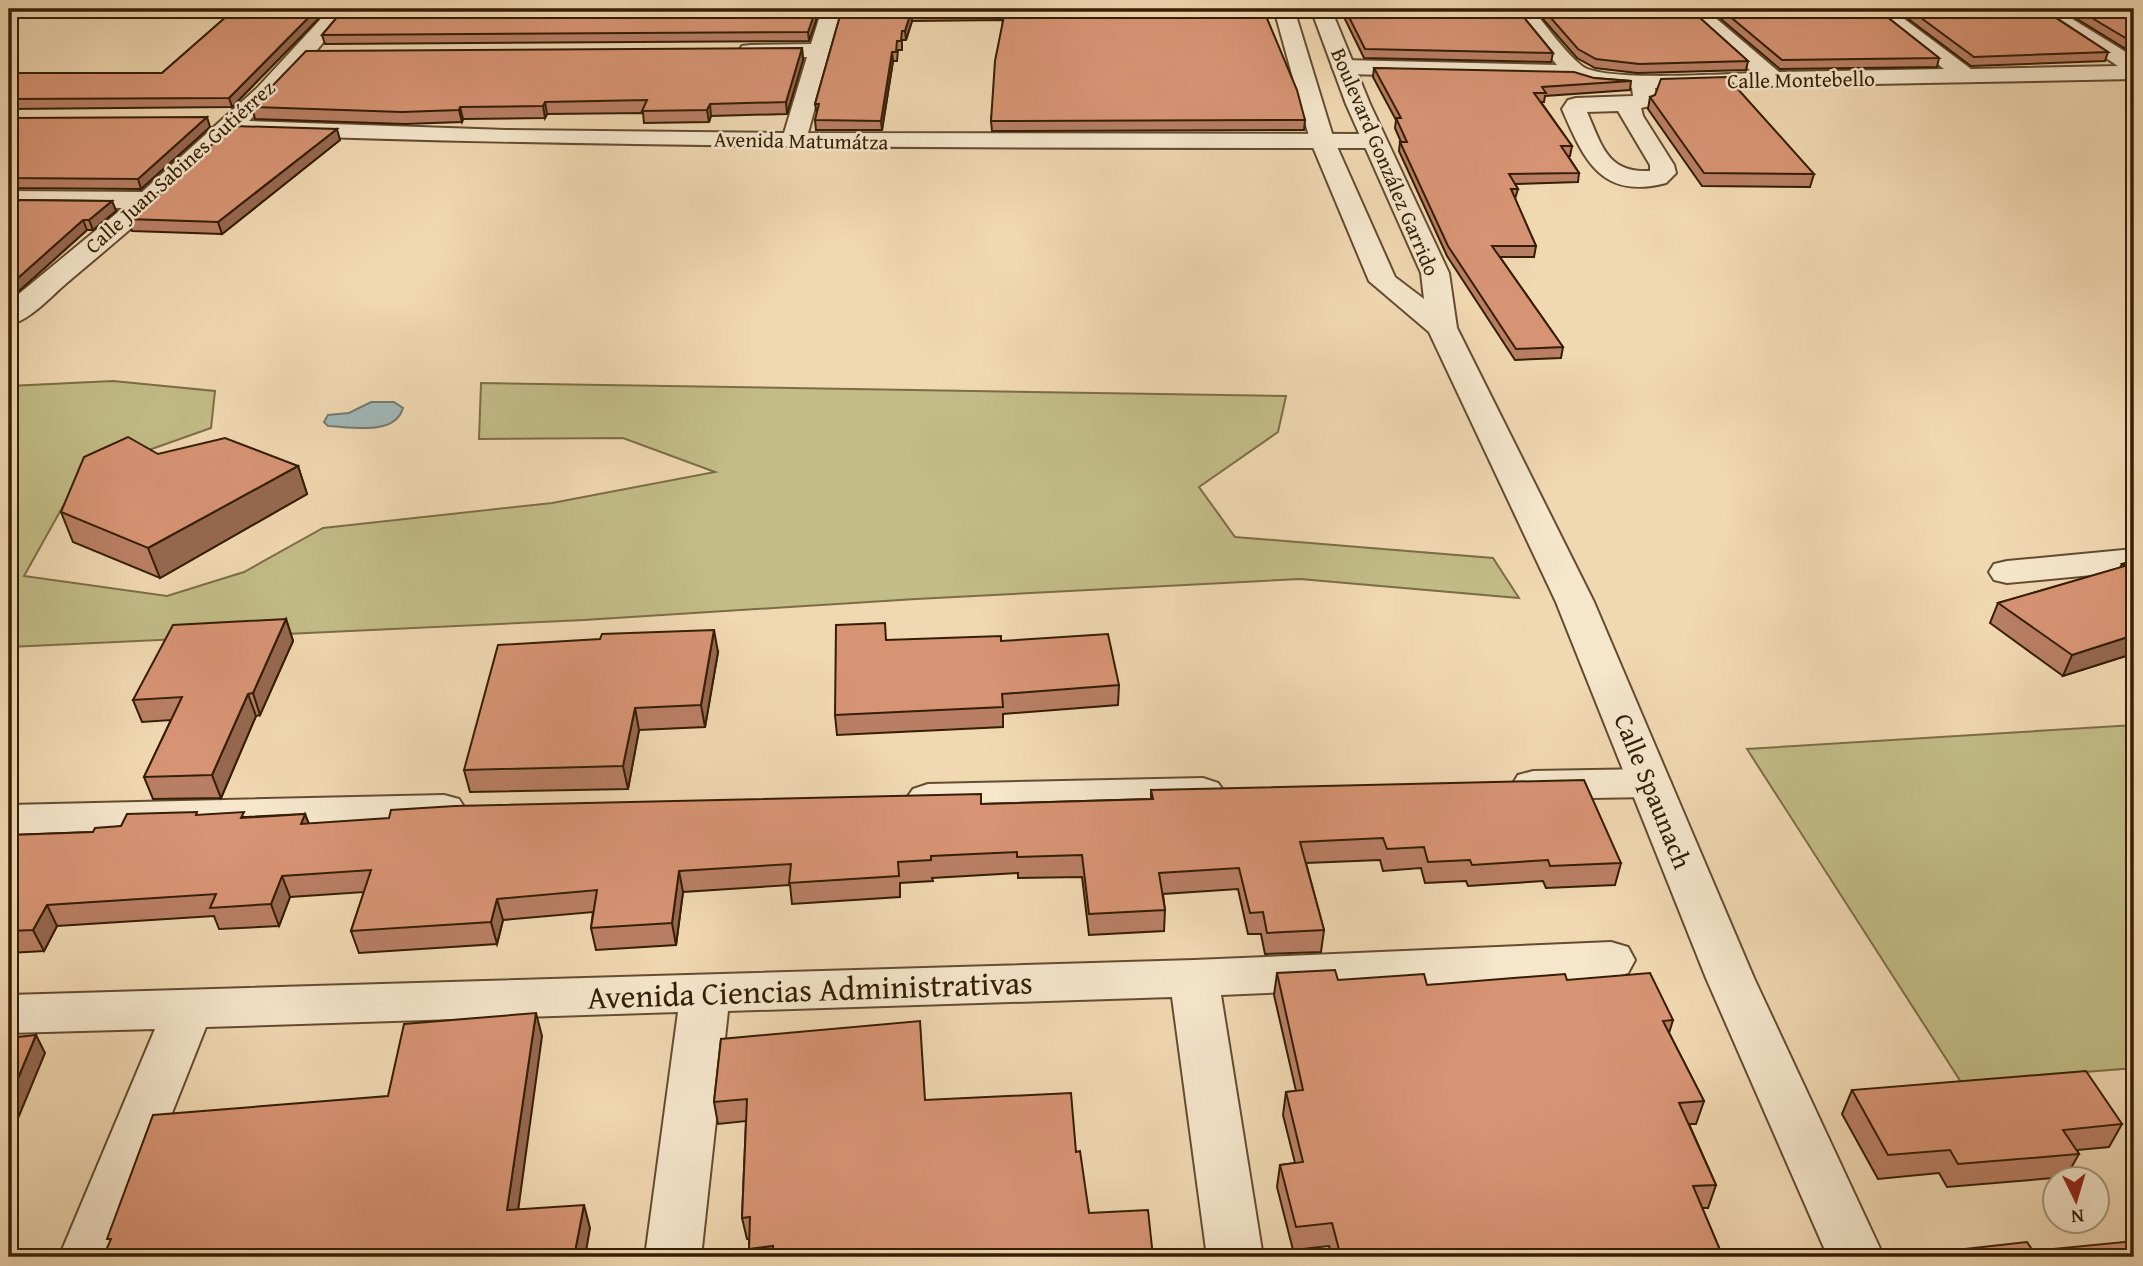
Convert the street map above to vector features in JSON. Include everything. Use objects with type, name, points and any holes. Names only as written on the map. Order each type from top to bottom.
[{"type":"street","name":"Calle Juan Sabines Gutiérrez","points":[[9,316],[149,200],[226,120],[304,54],[341,9]]},
{"type":"street","points":[[794,140],[832,9]]},
{"type":"street","name":"Boulevard González Garrido","points":[[1284,9],[1322,140],[1382,281],[1442,328]]},
{"type":"street","name":"Boulevard González Garrido","points":[[1321,9],[1374,141],[1435,273],[1442,328]]},
{"type":"street","points":[[1693,9],[1775,81]]},
{"type":"street","points":[[1878,9],[1968,77]]},
{"type":"street","points":[[2042,9],[2134,66]]},
{"type":"street","points":[[1524,12],[1575,72]]},
{"type":"street","points":[[724,51],[822,50]]},
{"type":"street","points":[[304,54],[332,54]]},
{"type":"street","name":"Calle Montebello","points":[[1343,67],[1575,72],[1593,78],[1642,82],[2134,72]]},
{"type":"street","points":[[1629,104],[1631,117],[1662,165],[1663,173],[1657,178],[1625,178],[1609,171],[1600,163],[1574,109],[1576,105],[1629,104],[1642,101],[1645,94],[1642,82]]},
{"type":"street","name":"Avenida Matumátza","points":[[226,120],[506,137],[1005,143],[1374,141]]},
{"type":"street","points":[[9,199],[149,200]]},
{"type":"street","name":"Calle Spaunach","points":[[1442,328],[1575,602],[1730,978],[1856,1257]]},
{"type":"street","points":[[2007,572],[2134,560]]},
{"type":"street","points":[[1497,786],[1650,783]]},
{"type":"street","points":[[885,800],[1247,792]]},
{"type":"street","points":[[9,820],[482,809]]},
{"type":"street","name":"Avenida Ciencias Administrativas","points":[[9,1014],[1194,978],[1611,960]]},
{"type":"street","points":[[1194,978],[1235,1257]]},
{"type":"street","points":[[673,1257],[705,994]]},
{"type":"street","points":[[87,1257],[188,1009]]},
{"type":"shaded area","points":[[113,381],[215,391],[211,428],[81,474],[24,576],[167,596],[244,572],[323,528],[552,503],[715,472],[623,438],[479,439],[481,383],[1286,396],[1278,432],[1199,487],[1235,537],[1493,558],[1519,598],[1300,579],[584,620],[9,647],[9,386]]},
{"type":"shaded area","points":[[2134,725],[2134,1068],[1961,1082],[1747,749]]},
{"type":"water","points":[[371,402],[394,402],[403,408],[391,423],[371,428],[328,426],[324,422],[328,415],[349,413]]},
{"type":"building","points":[[235,9],[317,9],[229,98],[9,99],[9,73],[162,73]]},
{"type":"building","points":[[344,9],[816,9],[808,32],[322,35]]},
{"type":"building","points":[[842,9],[1263,9],[1297,90],[1305,120],[991,121],[995,61],[1005,11],[911,12],[905,31],[902,31],[901,41],[897,41],[896,52],[892,52],[881,121],[815,120],[819,104],[815,104]]},
{"type":"building","points":[[1345,9],[1517,9],[1553,53],[1365,49]]},
{"type":"building","points":[[1543,9],[1690,9],[1748,61],[1639,64],[1596,59],[1578,49]]},
{"type":"building","points":[[1721,9],[1877,9],[1939,58],[1782,60]]},
{"type":"building","points":[[1909,9],[2042,9],[2108,52],[1974,57]]},
{"type":"building","points":[[2077,9],[2134,9],[2134,43]]},
{"type":"building","points":[[802,48],[786,102],[710,104],[707,110],[642,111],[647,100],[545,102],[543,106],[460,107],[459,110],[402,112],[252,107],[306,51]]},
{"type":"building","points":[[1374,68],[1574,72],[1594,78],[1631,81],[1542,87],[1546,93],[1534,93],[1572,146],[1561,146],[1579,173],[1509,174],[1518,189],[1511,189],[1536,246],[1492,246],[1563,347],[1516,349],[1448,246],[1400,142],[1407,142],[1396,118],[1401,118]]},
{"type":"building","points":[[1727,77],[1814,174],[1704,173],[1650,97],[1655,95],[1661,79]]},
{"type":"building","points":[[207,117],[138,179],[9,178],[13,174],[9,173],[9,118]]},
{"type":"building","points":[[233,126],[337,129],[218,222],[128,219]]},
{"type":"building","points":[[9,200],[112,201],[89,220],[83,220],[9,286]]},
{"type":"building","points":[[128,437],[158,454],[225,438],[298,466],[148,548],[61,512],[84,457]]},
{"type":"building","points":[[2134,561],[2134,635],[2072,655],[1998,603],[2125,566],[2122,564]]},
{"type":"building","points":[[286,619],[253,693],[248,694],[212,775],[144,777],[182,697],[133,700],[173,625]]},
{"type":"building","points":[[885,623],[886,640],[1001,636],[1001,641],[1108,634],[1119,685],[1002,694],[1003,707],[835,715],[836,625]]},
{"type":"building","points":[[714,630],[701,705],[635,708],[623,766],[464,770],[498,645],[600,639],[602,634]]},
{"type":"building","points":[[1584,780],[1621,863],[1550,866],[1548,860],[1472,865],[1470,860],[1428,862],[1424,847],[1387,849],[1383,838],[1300,842],[1324,930],[1267,933],[1263,912],[1250,913],[1239,868],[1159,873],[1165,910],[1089,914],[1082,855],[1017,857],[1017,852],[931,856],[931,860],[898,862],[899,876],[789,883],[791,864],[679,871],[672,923],[591,928],[597,890],[497,899],[491,922],[351,931],[371,870],[282,876],[271,904],[210,908],[216,894],[47,905],[33,930],[9,931],[9,835],[93,832],[95,828],[121,826],[127,814],[197,812],[196,815],[244,812],[241,818],[305,814],[301,824],[389,818],[391,810],[455,806],[981,794],[981,804],[1153,799],[1151,790]]},
{"type":"building","points":[[1335,970],[1338,980],[1424,974],[1427,985],[1565,974],[1567,980],[1650,973],[1673,1020],[1663,1021],[1704,1101],[1679,1103],[1716,1185],[1693,1186],[1723,1257],[1341,1257],[1332,1223],[1296,1227],[1280,1165],[1303,1162],[1286,1092],[1303,1090],[1277,973]]},
{"type":"building","points":[[536,1013],[507,1210],[584,1205],[574,1257],[103,1257],[111,1239],[107,1239],[153,1115],[388,1096],[404,1024]]},
{"type":"building","points":[[920,1021],[925,1100],[1071,1093],[1076,1152],[1080,1151],[1089,1213],[1148,1210],[1153,1257],[773,1257],[773,1246],[749,1249],[750,1217],[742,1218],[747,1099],[714,1102],[721,1039]]},
{"type":"building","points":[[36,1035],[9,1100],[9,1038]]},
{"type":"building","points":[[2086,1071],[2122,1124],[2063,1130],[2079,1154],[1958,1164],[1950,1150],[1888,1155],[1852,1090]]},
{"type":"building","points":[[2134,1241],[2134,1257],[1949,1257],[1946,1251],[2027,1242],[2033,1251]]}]
